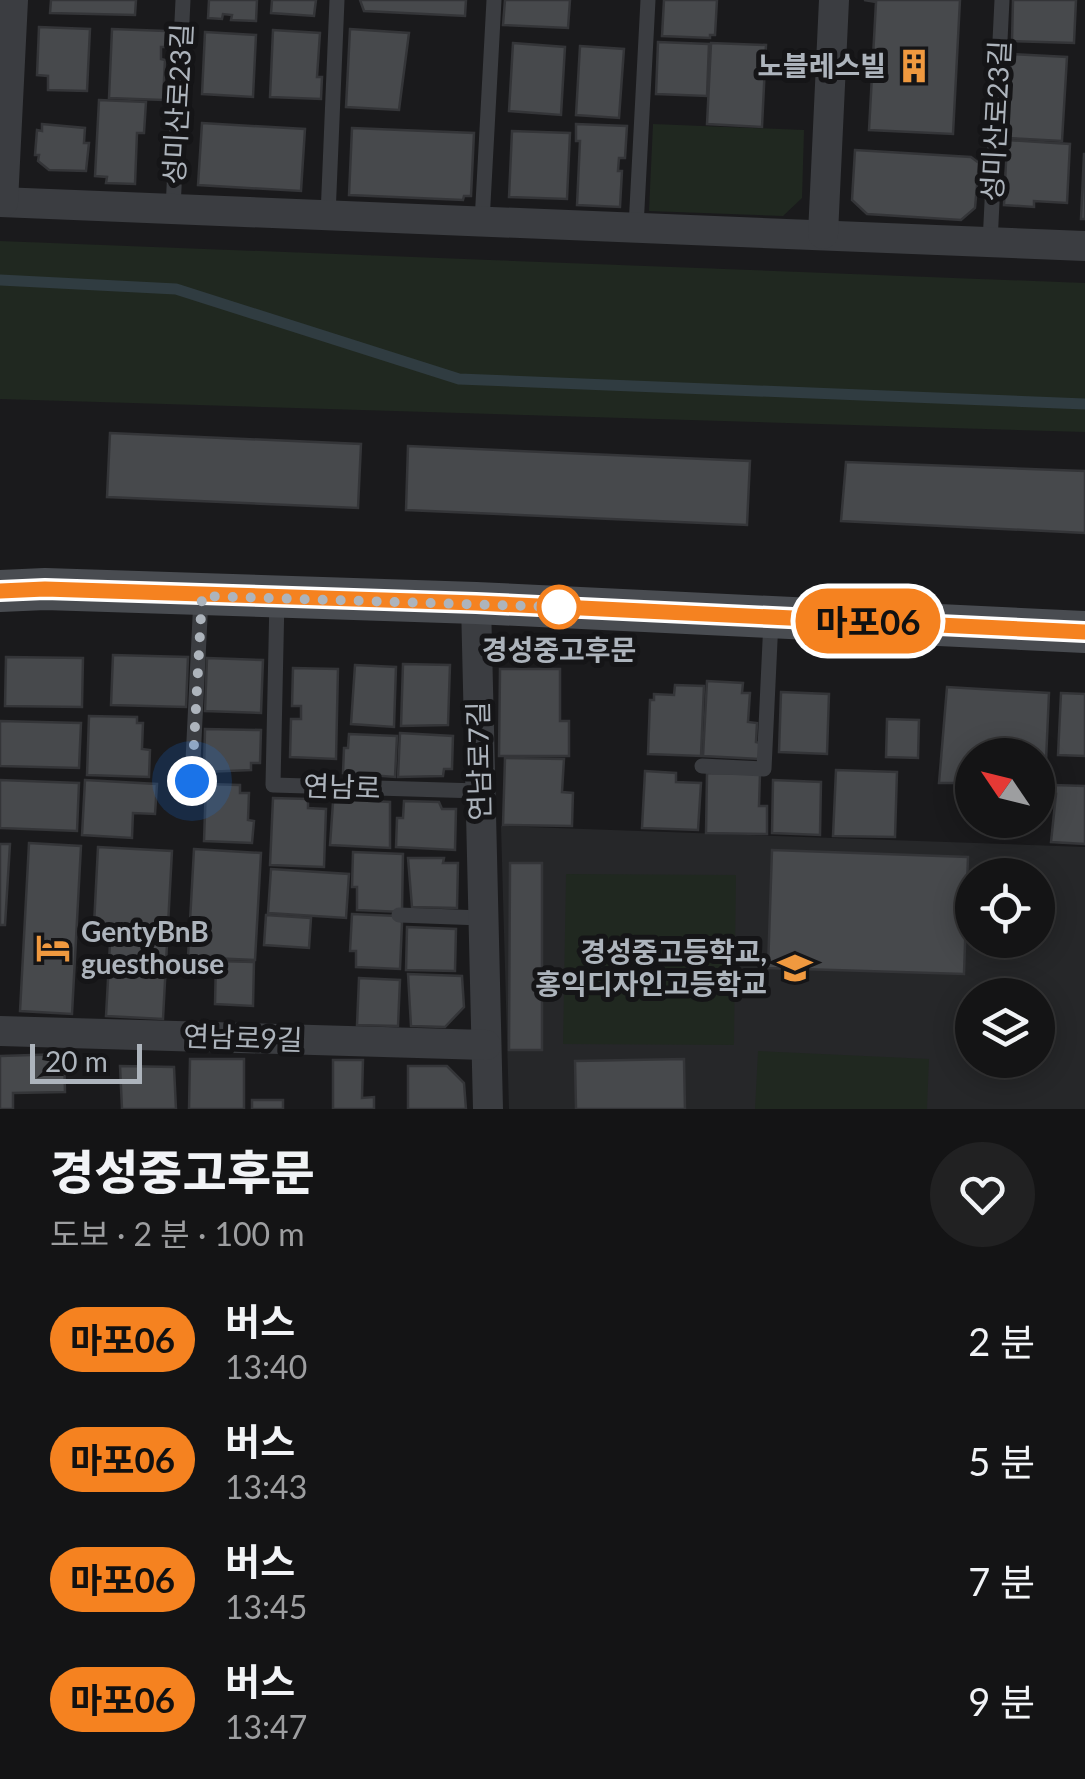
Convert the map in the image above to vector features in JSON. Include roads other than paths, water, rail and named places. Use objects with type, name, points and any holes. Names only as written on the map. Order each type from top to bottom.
[{"type":"street","points":[[2,202],[13,0]]},
{"type":"street","points":[[823,234],[834,0]]},
{"type":"street","name":"성미산로23길","points":[[2,202],[1085,246]]},
{"type":"street","points":[[0,591],[45,589],[476,603],[1085,632]]},
{"type":"street","name":"연남로7길","points":[[476,603],[488,1109]]},
{"type":"street","name":"연남로9길","points":[[0,1031],[486,1045]]},
{"type":"lane","name":"성미산로23길","points":[[173,209],[183,0]]},
{"type":"lane","points":[[328,216],[338,0]]},
{"type":"lane","points":[[482,222],[494,0]]},
{"type":"lane","points":[[636,227],[648,0]]},
{"type":"lane","name":"성미산로23길","points":[[990,242],[1002,0]]},
{"type":"lane","points":[[192,781],[202,596]]},
{"type":"lane","name":"연남로","points":[[278,598],[273,785],[479,791]]},
{"type":"lane","points":[[702,766],[764,769],[771,616]]},
{"type":"lane","points":[[399,916],[482,918]]},
{"type":"waterway","points":[[0,280],[176,289],[459,379],[1085,404]]},
{"type":"place","name":"노블레스빌","points":[[914,66]]},
{"type":"place","name":"경성중고후문","points":[[559,607]]},
{"type":"place","name":"GentyBnB guesthouse","points":[[53,948]]},
{"type":"place","name":"경성중고등학교, 홍익디자인고등학교","points":[[795,968]]}]
